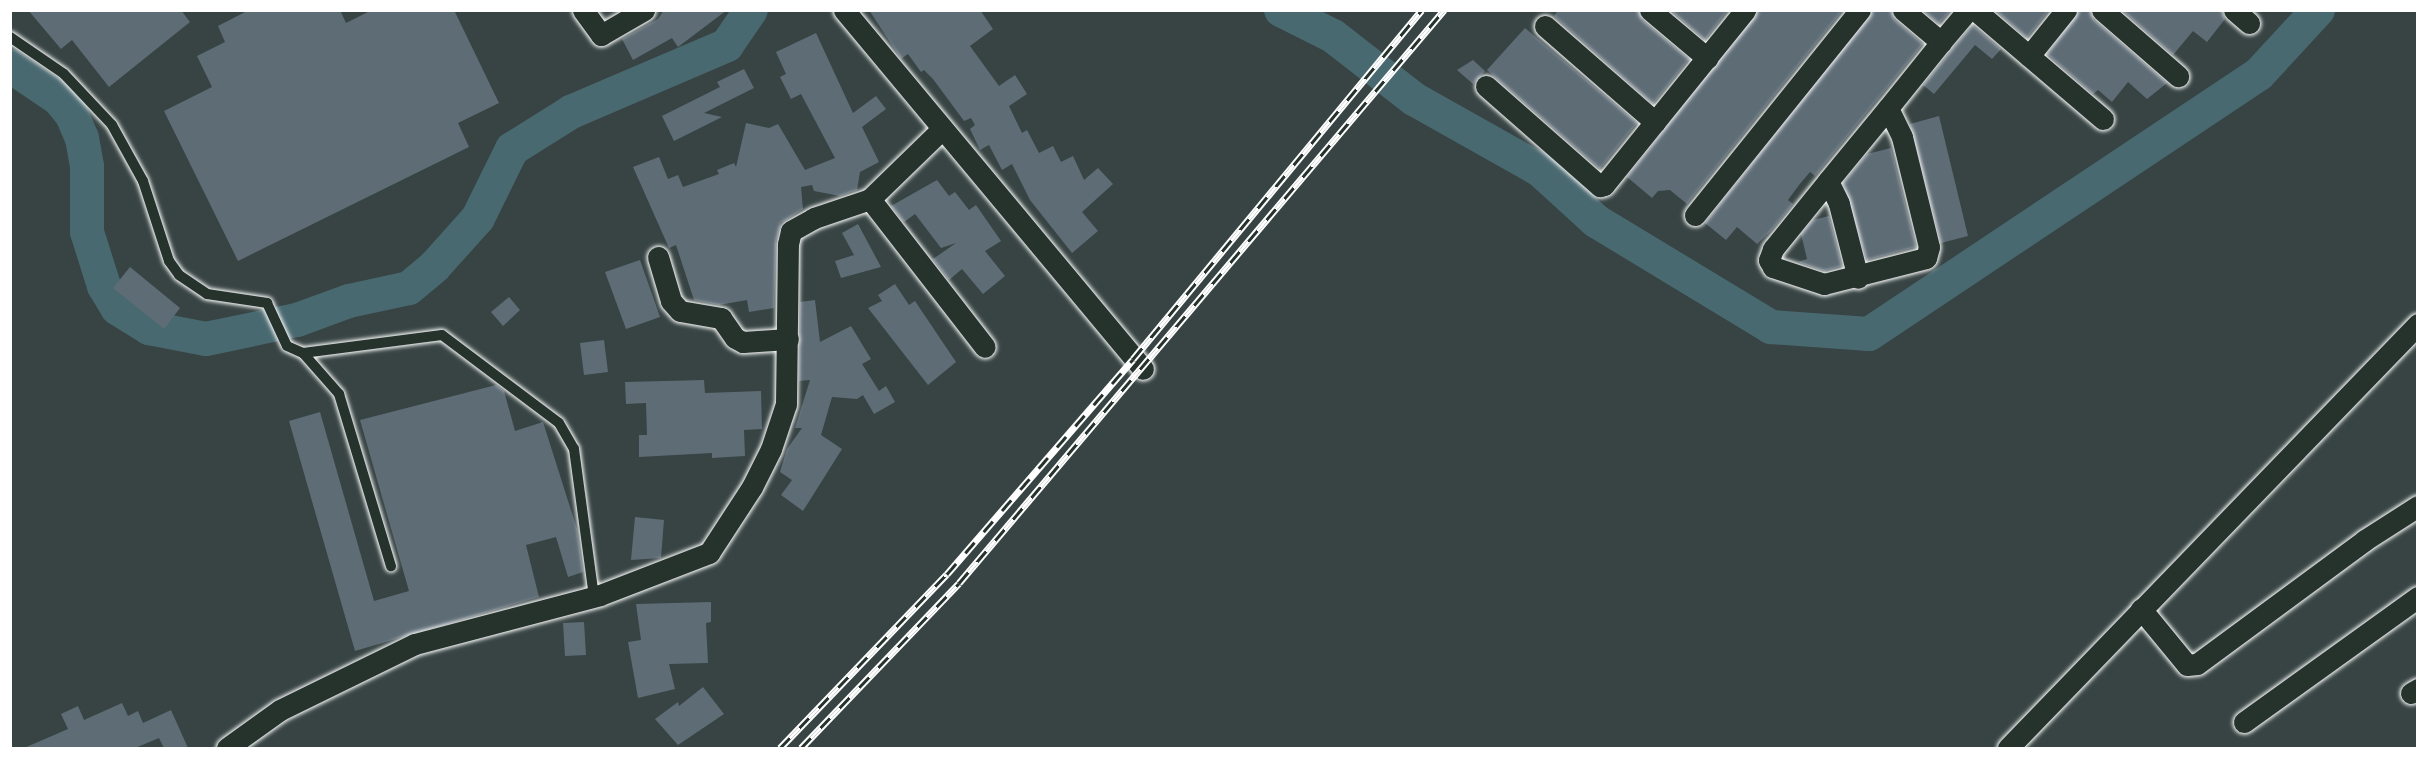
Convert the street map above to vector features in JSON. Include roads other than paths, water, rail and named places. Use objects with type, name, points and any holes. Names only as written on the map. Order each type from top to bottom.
[{"type":"street","points":[[583,10],[601,35],[644,10]]},
{"type":"street","points":[[844,10],[940,131],[1143,369]]},
{"type":"street","points":[[1650,10],[1707,58]]},
{"type":"street","points":[[1486,86],[1600,186],[1745,10]]},
{"type":"street","points":[[1695,215],[1860,10]]},
{"type":"street","points":[[1903,10],[1941,42]]},
{"type":"street","points":[[1888,108],[1902,137],[1929,253],[1919,261],[1858,278],[1824,284],[1780,270],[1769,260],[1773,249],[1941,42],[1968,10]]},
{"type":"street","points":[[1975,10],[2103,119]]},
{"type":"street","points":[[2029,56],[2066,10]]},
{"type":"street","points":[[2102,10],[2178,76]]},
{"type":"street","points":[[1545,26],[1655,122]]},
{"type":"street","points":[[227,748],[280,710],[415,644],[597,596],[644,580],[709,553],[725,533],[771,449],[786,404],[791,231],[814,218],[870,199],[940,131]]},
{"type":"street","points":[[1828,182],[1839,204],[1858,278]]},
{"type":"street","points":[[870,199],[985,347]]},
{"type":"street","points":[[658,256],[671,301],[680,311],[721,318],[743,342],[788,339]]},
{"type":"street","points":[[2008,748],[2418,324]]},
{"type":"street","points":[[2141,609],[2187,665],[2197,664],[2365,540],[2418,506]]},
{"type":"street","points":[[2244,722],[2418,597]]},
{"type":"lane","points":[[10,37],[64,74],[112,125],[142,181],[169,261],[179,275],[207,294],[264,302],[271,308],[287,346],[303,353],[342,401],[391,566]]},
{"type":"lane","points":[[303,353],[442,335],[559,423],[574,449],[597,596]]},
{"type":"waterway","points":[[10,66],[59,99],[72,115],[82,138],[87,166],[87,232],[104,286],[117,308],[149,328],[206,339],[297,320],[349,301],[409,288],[435,266],[478,218],[512,149],[571,112],[727,45],[751,10]]},
{"type":"waterway","points":[[1281,10],[1333,36],[1414,99],[1540,170],[1596,221],[1771,327],[1869,334],[2259,74],[2318,10]]},
{"type":"railway","points":[[780,748],[947,574],[1133,359],[1422,10]]},
{"type":"railway","points":[[801,748],[959,583],[1444,10]]}]
